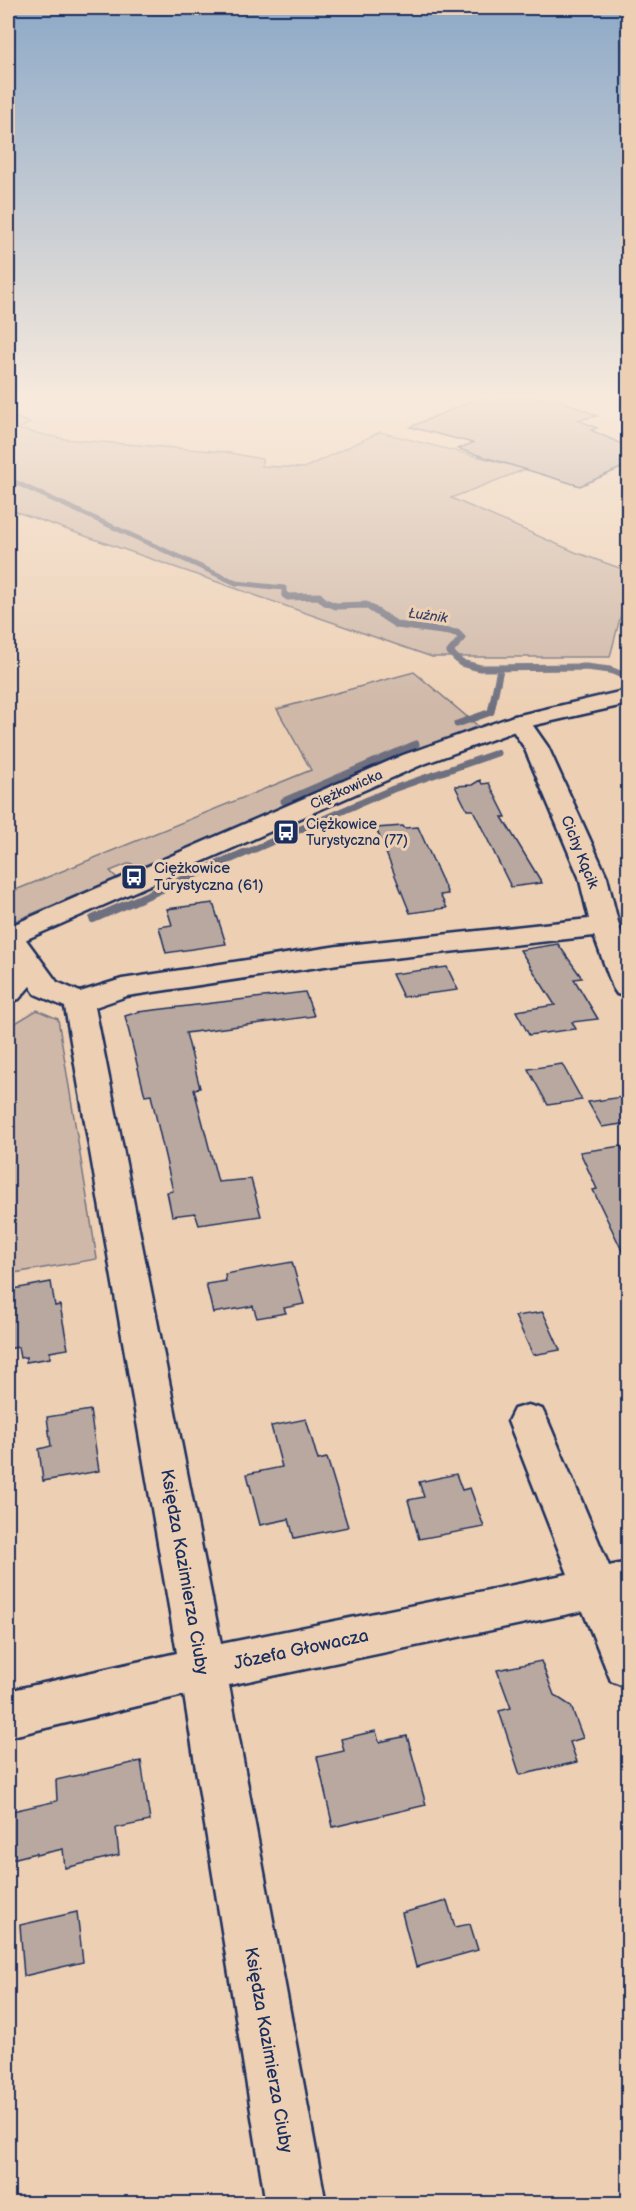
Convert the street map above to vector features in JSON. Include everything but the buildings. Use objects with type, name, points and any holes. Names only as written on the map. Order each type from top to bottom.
[{"type":"street","name":"Ciężkowicka","points":[[8,936],[412,760],[519,722],[628,697]]},
{"type":"street","name":"Cichy Kącik","points":[[519,722],[536,747],[593,877],[605,926],[628,988]]},
{"type":"street","points":[[8,936],[46,988],[79,1002],[122,988],[338,955],[605,926]]},
{"type":"street","points":[[8,993],[30,967]]},
{"type":"street","name":"Księdza Kazimierza Ciuby","points":[[79,1002],[203,1669],[296,2204]]},
{"type":"street","points":[[528,1421],[612,1585],[628,1666]]},
{"type":"street","name":"Józefa Głowacza","points":[[8,1714],[203,1669],[612,1585]]},
{"type":"shaded area","points":[[8,501],[458,501],[575,552],[628,571],[628,602],[622,610],[610,657],[432,657],[8,509]]},
{"type":"shaded area","points":[[414,672],[478,726],[139,868],[130,863],[110,871],[117,878],[8,924],[8,893],[311,770],[277,709]]},
{"type":"shaded area","points":[[37,1010],[58,1019],[97,1259],[8,1274],[8,1034],[12,1025]]},
{"type":"waterway","name":"Łużnik","points":[[57,501],[236,583],[284,588],[284,594],[287,596]]},
{"type":"waterway","name":"Łużnik","points":[[285,595],[288,597],[319,596]]},
{"type":"waterway","name":"Łużnik","points":[[306,596],[319,596]]},
{"type":"waterway","name":"Łużnik","points":[[319,596],[325,602],[336,606],[366,605],[397,625],[457,633],[462,638],[450,652],[461,663],[480,668],[586,667],[610,670],[628,677]]},
{"type":"waterway","points":[[457,724],[491,712],[500,669]]},
{"type":"waterway","points":[[284,801],[416,744]]},
{"type":"waterway","points":[[241,855],[393,789],[497,753]]},
{"type":"waterway","points":[[93,919],[244,853]]},
{"type":"place","name":"Ciężkowice Turystyczna (77)","points":[[286,832]]},
{"type":"place","name":"Ciężkowice Turystyczna (61)","points":[[134,877]]}]
